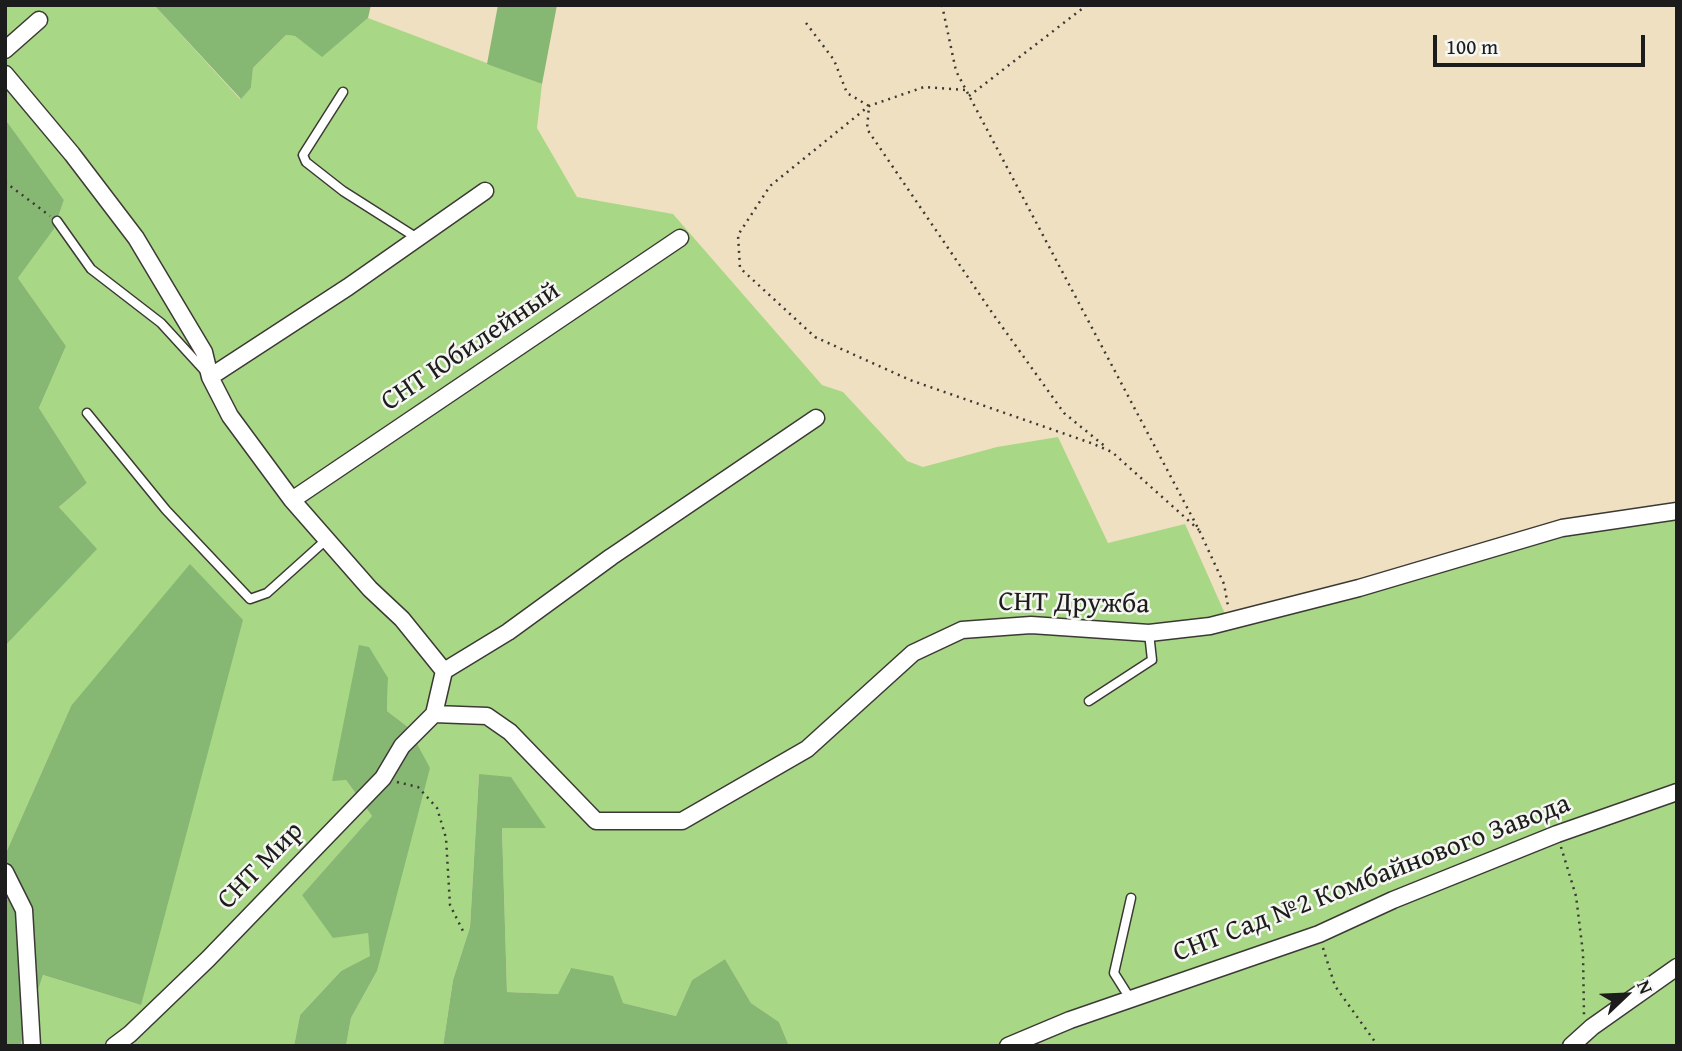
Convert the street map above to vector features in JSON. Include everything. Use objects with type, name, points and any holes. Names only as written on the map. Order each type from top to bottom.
[{"type":"street","points":[[5,50],[39,20]]},
{"type":"street","points":[[5,74],[72,154],[136,238],[204,352],[210,377],[230,416],[292,500],[370,589],[402,619],[444,671]]},
{"type":"street","points":[[210,377],[348,287],[485,191]]},
{"type":"street","name":"СНТ Юбилейный","points":[[292,500],[680,238]]},
{"type":"street","points":[[434,714],[444,671],[508,632],[816,418]]},
{"type":"street","name":"СНТ Дружба","points":[[434,714],[487,716],[510,732],[596,821],[682,821],[807,750],[913,653],[962,631],[1031,625],[1149,634],[1210,626],[1359,588],[1562,528],[1677,512]]},
{"type":"street","name":"СНТ Мир","points":[[114,1046],[208,959],[383,778],[402,746],[434,714]]},
{"type":"street","name":"СНТ Сад №2 Комбайнового Завода","points":[[1008,1046],[1070,1020],[1320,934],[1393,900],[1557,834],[1677,792]]},
{"type":"street","points":[[5,872],[24,910],[32,1046]]},
{"type":"street","points":[[1571,1046],[1588,1022],[1677,967]]},
{"type":"lane","points":[[343,92],[303,155],[306,162],[343,191],[418,239]]},
{"type":"lane","points":[[57,221],[91,269],[161,323],[210,377]]},
{"type":"lane","points":[[87,413],[166,510],[250,599],[267,593],[326,540]]},
{"type":"lane","points":[[1089,702],[1152,660],[1149,634]]},
{"type":"lane","points":[[1131,898],[1114,973],[1131,1000]]},
{"type":"path","points":[[942,5],[956,71],[1199,530],[1224,584],[1231,621]]},
{"type":"path","points":[[969,96],[1087,5]]},
{"type":"path","points":[[806,23],[834,60],[847,93],[869,106]]},
{"type":"path","points":[[965,90],[924,87],[869,106],[770,186],[738,235],[740,268],[815,337],[910,380],[1091,443],[1112,453]]},
{"type":"path","points":[[869,106],[867,130],[1064,413],[1199,530]]},
{"type":"path","points":[[5,182],[57,221]]},
{"type":"path","points":[[383,778],[418,787],[438,808],[446,838],[450,905],[463,931]]},
{"type":"path","points":[[1557,834],[1576,896],[1588,1022]]},
{"type":"path","points":[[1320,934],[1335,986],[1378,1046]]},
{"type":"green space","points":[[5,5],[154,5],[240,99],[251,88],[253,68],[286,35],[295,36],[322,56],[368,18],[542,84],[537,128],[577,197],[673,214],[822,385],[843,392],[907,461],[923,467],[997,447],[1058,437],[1108,543],[1185,524],[1230,625],[1562,534],[1677,516],[1677,1046],[789,1046],[779,1022],[751,1003],[725,959],[692,980],[676,1016],[623,1003],[570,969],[559,994],[507,992],[502,828],[545,828],[479,774],[470,927],[453,980],[443,1046],[346,1046],[351,1018],[377,971],[408,727],[387,711],[388,678],[332,780],[346,780],[372,816],[302,895],[368,933],[371,956],[341,971],[300,1015],[294,1046],[20,1046],[43,975],[141,1005],[71,706],[5,855],[5,646],[96,549],[59,507],[87,483],[39,408],[66,346],[18,278],[54,229],[64,200],[5,119]]},
{"type":"green space","points":[[154,5],[371,5],[368,18],[322,57],[295,36],[286,35],[253,68],[251,88],[241,99]]},
{"type":"green space","points":[[498,5],[557,5],[542,84],[487,64]]},
{"type":"green space","points":[[5,119],[64,200],[54,229],[18,278],[66,346],[39,408],[87,483],[59,507],[97,549],[5,646]]},
{"type":"green space","points":[[190,564],[243,620],[141,1005],[43,975],[20,1046],[5,1046],[5,855],[71,706]]},
{"type":"green space","points":[[359,645],[369,647],[388,678],[387,711],[408,727],[430,768],[377,971],[351,1018],[346,1046],[294,1046],[300,1015],[341,971],[370,956],[368,933],[333,938],[302,895],[372,816],[346,780],[332,781]]},
{"type":"green space","points":[[479,774],[511,777],[546,828],[502,828],[507,992],[558,994],[571,968],[613,976],[623,1003],[676,1016],[692,980],[725,959],[751,1003],[779,1022],[789,1046],[443,1046],[453,980],[470,927]]}]
